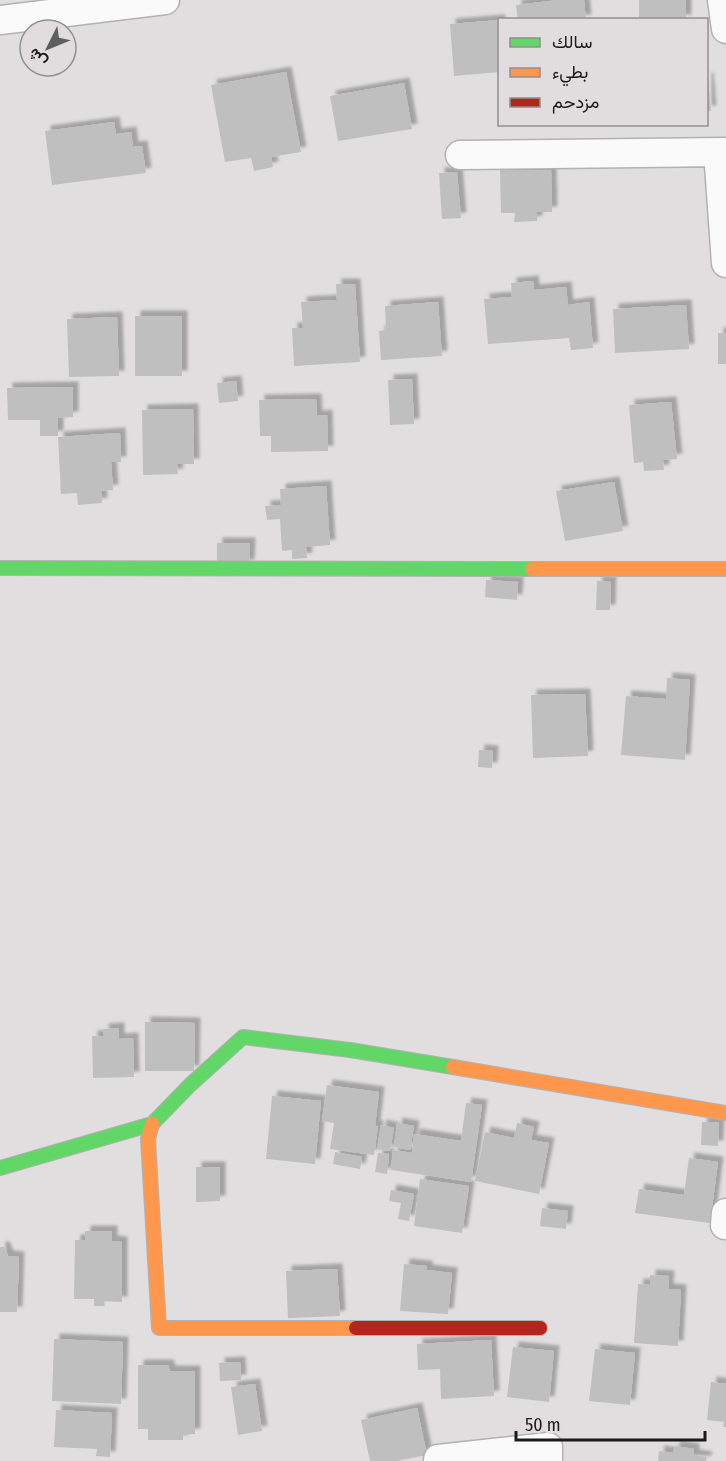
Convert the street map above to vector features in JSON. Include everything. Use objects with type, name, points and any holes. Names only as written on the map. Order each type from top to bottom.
[{"type":"street","points":[[0,20],[165,0]]},
{"type":"street","points":[[722,0],[726,29]]},
{"type":"street","points":[[460,155],[726,152]]},
{"type":"street","points":[[726,157],[719,165],[726,263]]},
{"type":"street","points":[[0,568],[726,569]]},
{"type":"street","points":[[540,1328],[159,1328],[148,1139],[152,1124],[190,1085],[243,1037],[350,1050],[726,1113]]},
{"type":"street","points":[[0,1168],[152,1124]]},
{"type":"street","points":[[438,1459],[548,1447],[548,1461]]},
{"type":"building","points":[[558,0],[584,0],[586,18],[518,18],[516,5]]},
{"type":"building","points":[[639,0],[686,0],[686,18],[639,18]]},
{"type":"building","points":[[498,20],[498,72],[454,76],[450,24]]},
{"type":"building","points":[[286,72],[301,152],[271,157],[273,167],[254,171],[251,158],[225,162],[211,85]]},
{"type":"building","points":[[708,78],[711,111],[708,111]]},
{"type":"building","points":[[404,83],[412,129],[338,141],[330,96]]},
{"type":"building","points":[[114,122],[116,134],[131,132],[133,147],[142,146],[146,173],[52,185],[45,131]]},
{"type":"building","points":[[500,170],[551,170],[552,212],[537,212],[537,221],[514,222],[515,213],[501,213]]},
{"type":"building","points":[[457,172],[461,218],[442,219],[439,173]]},
{"type":"building","points":[[533,281],[534,290],[566,287],[568,305],[589,302],[593,348],[571,350],[569,338],[488,344],[484,299],[512,297],[511,283]]},
{"type":"building","points":[[336,284],[355,284],[360,362],[294,366],[292,328],[303,328],[301,302],[337,300]]},
{"type":"building","points":[[438,302],[442,356],[381,360],[379,331],[386,330],[385,306]]},
{"type":"building","points":[[686,305],[689,349],[615,353],[613,309]]},
{"type":"building","points":[[135,316],[182,316],[182,376],[135,376]]},
{"type":"building","points":[[117,317],[119,376],[69,377],[67,319]]},
{"type":"building","points":[[718,333],[726,333],[726,364],[718,364]]},
{"type":"building","points":[[412,379],[414,424],[390,425],[388,380]]},
{"type":"building","points":[[236,381],[238,401],[219,403],[217,383]]},
{"type":"building","points":[[73,387],[73,417],[58,418],[58,436],[40,436],[40,420],[8,420],[7,388]]},
{"type":"building","points":[[316,399],[317,416],[327,415],[328,451],[271,452],[271,436],[260,436],[259,400]]},
{"type":"building","points":[[671,402],[677,459],[663,460],[664,470],[644,471],[643,462],[634,463],[629,405]]},
{"type":"building","points":[[193,409],[194,464],[177,464],[178,474],[143,475],[142,410]]},
{"type":"building","points":[[120,433],[121,462],[111,462],[113,490],[101,491],[102,503],[78,505],[77,493],[61,494],[58,437]]},
{"type":"building","points":[[614,482],[623,531],[565,541],[556,491]]},
{"type":"building","points":[[326,486],[330,545],[306,547],[307,558],[292,559],[292,550],[282,551],[280,519],[267,520],[265,506],[281,505],[280,489]]},
{"type":"building","points":[[217,543],[250,543],[249,565],[217,565]]},
{"type":"building","points":[[486,580],[518,582],[517,600],[485,597]]},
{"type":"building","points":[[597,581],[611,582],[610,610],[596,610]]},
{"type":"building","points":[[667,678],[690,680],[685,760],[621,755],[626,696],[666,699]]},
{"type":"building","points":[[585,694],[588,756],[533,758],[531,695]]},
{"type":"building","points":[[479,750],[493,751],[492,768],[478,767]]},
{"type":"building","points":[[145,1022],[195,1023],[194,1071],[145,1071]]},
{"type":"building","points":[[119,1028],[119,1039],[133,1038],[134,1077],[93,1078],[92,1036],[104,1036],[103,1029]]},
{"type":"building","points":[[327,1085],[379,1092],[374,1155],[330,1149],[334,1123],[322,1121]]},
{"type":"building","points":[[272,1096],[321,1101],[315,1164],[266,1159]]},
{"type":"building","points":[[466,1103],[482,1105],[471,1182],[391,1170],[393,1150],[412,1153],[414,1134],[461,1141]]},
{"type":"building","points":[[702,1122],[719,1122],[718,1146],[701,1145]]},
{"type":"building","points":[[397,1123],[414,1126],[410,1150],[394,1147]]},
{"type":"building","points":[[517,1123],[534,1127],[531,1140],[549,1143],[539,1194],[475,1181],[485,1132],[514,1138]]},
{"type":"building","points":[[381,1125],[394,1128],[390,1151],[377,1149]]},
{"type":"building","points":[[335,1152],[362,1157],[360,1169],[333,1164]]},
{"type":"building","points":[[378,1153],[389,1154],[387,1174],[375,1172]]},
{"type":"building","points":[[689,1158],[718,1162],[710,1223],[635,1213],[639,1189],[684,1195]]},
{"type":"building","points":[[196,1167],[220,1167],[220,1201],[196,1202]]},
{"type":"building","points":[[420,1179],[469,1186],[462,1233],[414,1226]]},
{"type":"building","points":[[391,1190],[414,1194],[409,1221],[398,1219],[401,1203],[389,1201]]},
{"type":"building","points":[[542,1208],[568,1211],[566,1229],[540,1226]]},
{"type":"building","points":[[85,1231],[112,1231],[112,1241],[122,1242],[122,1302],[104,1301],[105,1306],[94,1306],[94,1299],[74,1299],[75,1240],[85,1240]]},
{"type":"building","points":[[0,1247],[4,1247],[8,1256],[19,1257],[17,1312],[0,1312]]},
{"type":"building","points":[[404,1264],[427,1266],[427,1270],[452,1273],[448,1314],[400,1311]]},
{"type":"building","points":[[337,1269],[340,1316],[288,1318],[286,1271]]},
{"type":"building","points":[[650,1275],[669,1276],[668,1289],[681,1290],[678,1346],[634,1343],[638,1284],[650,1285]]},
{"type":"building","points":[[54,1339],[123,1342],[121,1404],[52,1401]]},
{"type":"building","points":[[491,1340],[494,1396],[441,1399],[440,1369],[418,1370],[417,1344]]},
{"type":"building","points":[[513,1347],[554,1351],[549,1402],[507,1397]]},
{"type":"building","points":[[595,1349],[635,1353],[630,1405],[589,1401]]},
{"type":"building","points":[[240,1362],[241,1380],[220,1381],[219,1363]]},
{"type":"building","points":[[138,1365],[168,1365],[170,1371],[195,1371],[195,1434],[183,1434],[183,1440],[148,1440],[148,1429],[138,1429]]},
{"type":"building","points":[[711,1382],[726,1384],[726,1427],[723,1427],[724,1422],[707,1420]]},
{"type":"building","points":[[255,1384],[262,1431],[238,1435],[231,1387]]},
{"type":"building","points":[[417,1408],[427,1455],[397,1461],[370,1461],[361,1420]]},
{"type":"building","points":[[56,1410],[112,1413],[110,1457],[96,1456],[97,1449],[54,1447]]},
{"type":"building","points":[[675,1446],[694,1449],[694,1455],[707,1457],[706,1461],[658,1461],[659,1451],[673,1453]]},
{"type":"traffic: fast","points":[[0,568],[532,569]]},
{"type":"traffic: fast","points":[[0,1168],[152,1124],[190,1085],[243,1037],[350,1050],[453,1067]]},
{"type":"traffic: slow","points":[[532,569],[726,569]]},
{"type":"traffic: slow","points":[[453,1067],[726,1113]]},
{"type":"traffic: slow","points":[[152,1124],[148,1139],[159,1328],[356,1328]]},
{"type":"traffic: jam","points":[[356,1328],[540,1328]]}]
